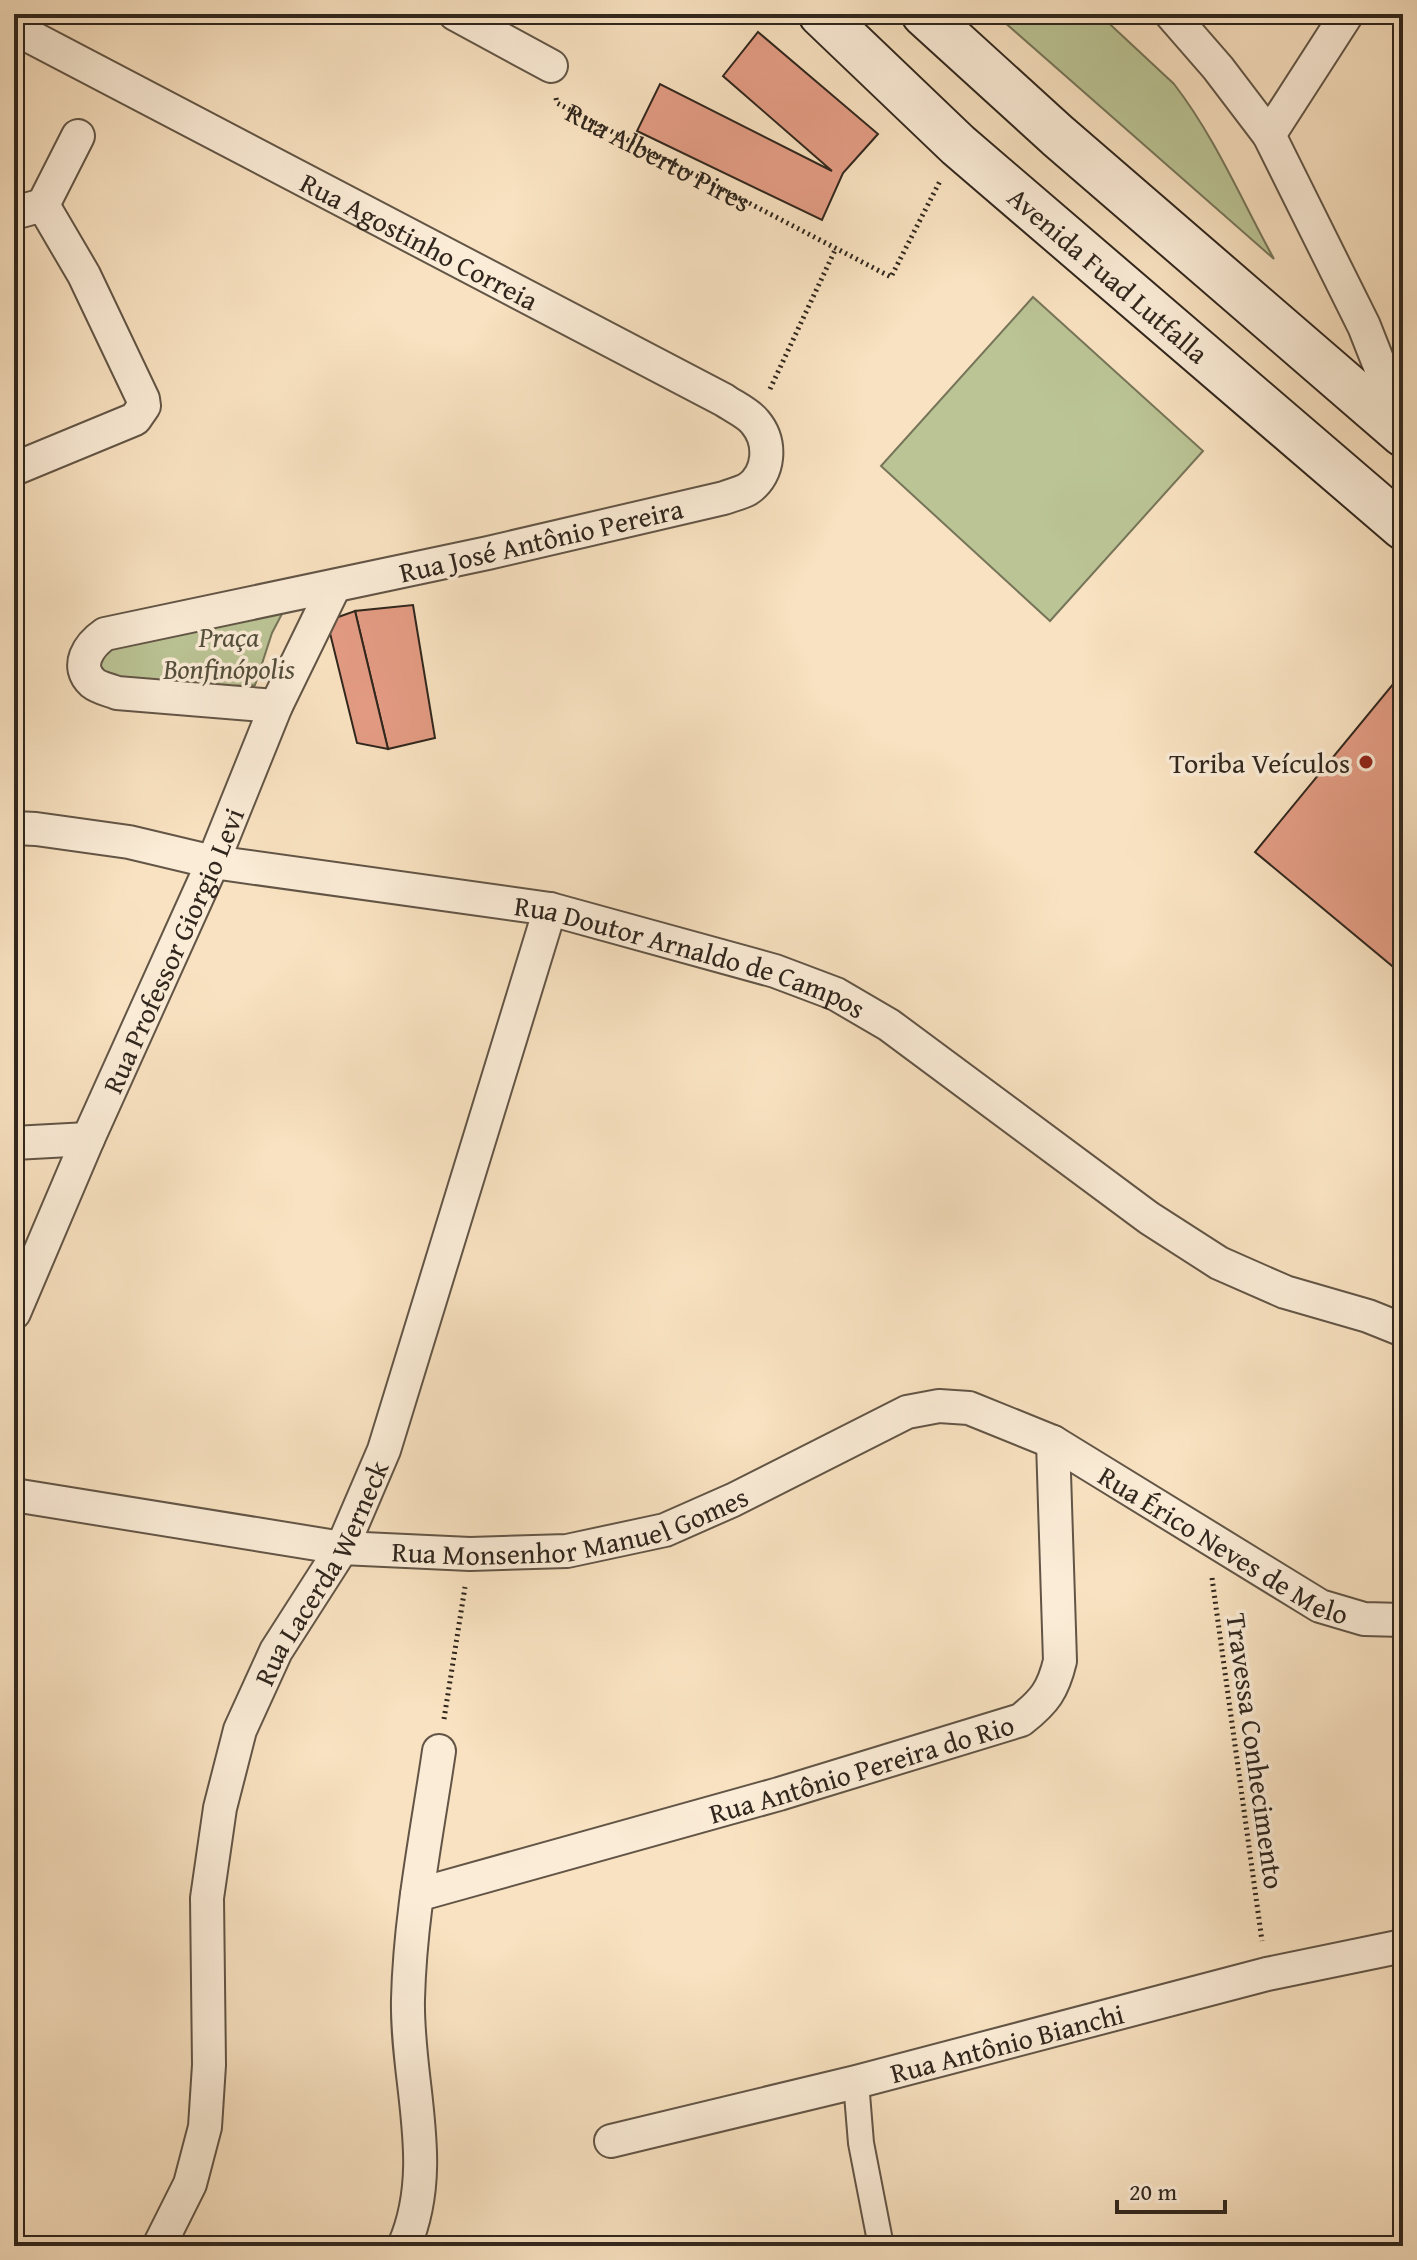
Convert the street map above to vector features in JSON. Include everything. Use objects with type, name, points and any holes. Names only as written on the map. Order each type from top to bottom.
[{"type":"main road","name":"Avenida Fuad Lutfalla","points":[[821,14],[958,145],[1403,527]]},
{"type":"main road","points":[[924,14],[1069,146],[1403,434]]},
{"type":"street","name":"Rua Alberto Pires","points":[[455,14],[551,66]]},
{"type":"street","points":[[1171,14],[1218,68],[1269,135],[1364,326],[1403,425]]},
{"type":"street","points":[[1269,135],[1347,14]]},
{"type":"street","name":"Rua Agostinho Correia","points":[[14,28],[696,386],[755,421]]},
{"type":"street","points":[[14,469],[135,419],[144,406],[84,275],[28,209],[78,136]]},
{"type":"street","name":"Rua José Antônio Pereira","points":[[334,587],[611,526],[747,490],[761,477],[767,458],[765,440],[755,421]]},
{"type":"street","points":[[276,706],[117,693],[94,685],[85,673],[84,659],[92,644],[105,634],[334,587]]},
{"type":"street","name":"Rua Professor Giorgio Levi","points":[[14,1313],[88,1139],[213,862],[276,706],[334,587]]},
{"type":"street","name":"Rua Doutor Arnaldo de Campos","points":[[14,828],[129,842],[213,862],[550,909],[775,971],[836,994],[889,1025],[1149,1218],[1219,1263],[1285,1292],[1368,1316],[1403,1330]]},
{"type":"street","name":"Rua Lacerda Werneck","points":[[159,2246],[190,2184],[205,2127],[209,2065],[207,1898],[220,1808],[240,1730],[276,1651],[342,1548],[384,1450],[550,909]]},
{"type":"street","points":[[14,1143],[88,1139]]},
{"type":"street","name":"Rua Monsenhor Manuel Gomes","points":[[14,1495],[342,1548],[470,1554],[567,1551],[665,1530],[733,1500],[907,1412],[939,1406],[969,1408],[1053,1442]]},
{"type":"street","name":"Rua Érico Neves de Melo","points":[[1053,1442],[1320,1606],[1364,1619],[1403,1620]]},
{"type":"street","name":"Rua Antônio Pereira do Rio","points":[[417,1895],[779,1794],[1021,1720],[1039,1706],[1055,1685],[1060,1661],[1053,1442]]},
{"type":"street","points":[[404,2246],[412,2229],[421,2170],[408,2000],[417,1895],[439,1751]]},
{"type":"street","name":"Rua Antônio Bianchi","points":[[611,2141],[856,2082],[1267,1974],[1403,1946]]},
{"type":"street","points":[[856,2082],[861,2143],[881,2246]]},
{"type":"path","name":"Rua Alberto Pires","points":[[551,66],[557,103],[891,277],[958,145]]},
{"type":"path","points":[[755,421],[836,248]]},
{"type":"path","name":"Travessa Conhecimento","points":[[1206,1534],[1267,1974]]},
{"type":"path","points":[[439,1751],[470,1554]]},
{"type":"green space","points":[[995,14],[1099,14],[1174,84],[1189,104],[1274,259]]},
{"type":"green space","points":[[1033,297],[1203,451],[1050,621],[881,466]]},
{"type":"green space","name":"Praça Bonfinópolis","points":[[284,610],[272,633],[255,685],[133,690],[102,679],[98,658],[104,645]]},
{"type":"building","points":[[758,32],[878,134],[843,173],[822,220],[637,131],[660,84],[832,171],[723,76]]},
{"type":"building","points":[[413,605],[435,738],[388,749],[355,611]]},
{"type":"building","points":[[355,611],[388,749],[357,743],[327,621]]},
{"type":"building","name":"Toriba Veículos","points":[[1403,672],[1403,975],[1255,852]]},
{"type":"place","name":"Toriba Veículos","points":[[1366,762]]}]
